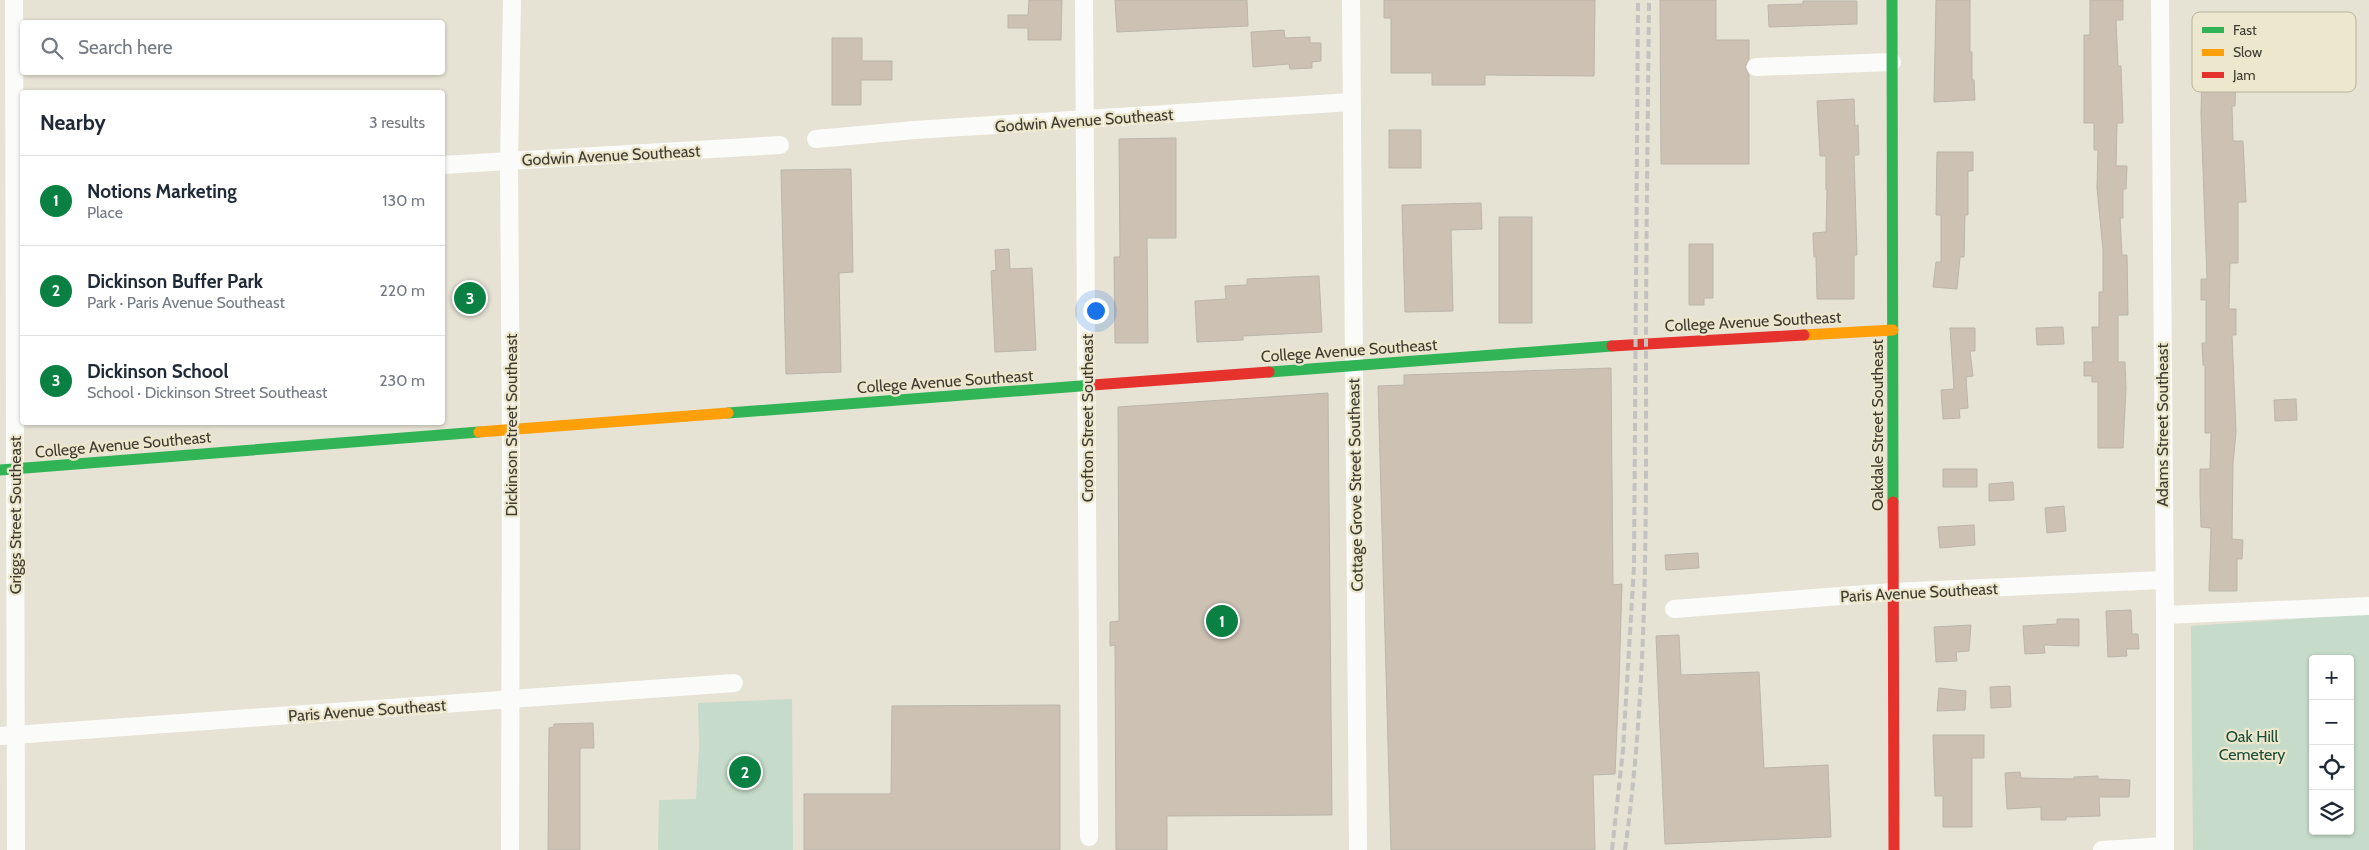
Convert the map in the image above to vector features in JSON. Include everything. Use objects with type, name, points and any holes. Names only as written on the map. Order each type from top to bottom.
[{"type":"street","name":"Griggs Street Southeast","points":[[14,0],[8,470],[8,735],[16,850]]},
{"type":"street","name":"Dickinson Street Southeast","points":[[510,850],[511,429],[509,160],[512,0]]},
{"type":"street","name":"Crofton Street Southeast","points":[[1084,0],[1089,837]]},
{"type":"street","name":"Cottage Grove Street Southeast","points":[[1350,0],[1358,850]]},
{"type":"street","name":"Oakdale Street Southeast","points":[[1892,0],[1894,850]]},
{"type":"street","name":"Adams Street Southeast","points":[[2160,0],[2165,848]]},
{"type":"street","points":[[1756,66],[1892,62]]},
{"type":"street","name":"Godwin Avenue Southeast","points":[[816,139],[915,130],[1351,102]]},
{"type":"street","name":"Godwin Avenue Southeast","points":[[445,165],[780,145]]},
{"type":"street","name":"College Avenue Southeast","points":[[8,470],[511,429],[1635,344],[1893,330]]},
{"type":"street","name":"Paris Avenue Southeast","points":[[1674,609],[1892,592],[2163,580]]},
{"type":"street","points":[[2165,615],[2369,606]]},
{"type":"street","name":"Paris Avenue Southeast","points":[[8,735],[734,683]]},
{"type":"street","points":[[2102,850],[2165,848]]},
{"type":"green space","name":"Oak Hill Cemetery","points":[[2369,614],[2369,850],[2193,850],[2191,626]]},
{"type":"green space","points":[[792,699],[793,850],[658,850],[659,800],[696,799],[699,746],[698,703]]},
{"type":"building","points":[[1029,0],[1062,0],[1061,40],[1028,40],[1028,28],[1008,28],[1008,15],[1028,15]]},
{"type":"building","points":[[1115,0],[1247,0],[1248,26],[1117,32]]},
{"type":"building","points":[[1384,0],[1595,0],[1594,76],[1485,75],[1485,85],[1432,85],[1432,73],[1391,73],[1391,18],[1384,18]]},
{"type":"building","points":[[1660,0],[1716,0],[1716,40],[1749,40],[1749,59],[1745,67],[1749,75],[1749,164],[1661,164]]},
{"type":"building","points":[[1936,0],[1970,0],[1970,52],[1972,52],[1972,80],[1974,80],[1975,100],[1934,102]]},
{"type":"building","points":[[2090,0],[2123,0],[2123,20],[2116,20],[2118,66],[2121,66],[2123,123],[2117,123],[2116,166],[2127,166],[2126,189],[2123,189],[2123,218],[2120,218],[2122,255],[2127,255],[2128,315],[2118,315],[2118,362],[2125,362],[2126,388],[2123,448],[2098,448],[2098,382],[2092,382],[2092,376],[2084,376],[2084,362],[2093,362],[2092,327],[2099,327],[2099,292],[2103,292],[2103,250],[2097,188],[2098,150],[2094,150],[2094,123],[2084,123],[2084,35],[2090,35]]},
{"type":"building","points":[[1803,1],[1857,1],[1857,24],[1769,27],[1768,5],[1803,4]]},
{"type":"building","points":[[1284,30],[1285,38],[1310,37],[1310,43],[1321,43],[1321,61],[1312,62],[1312,68],[1290,69],[1289,64],[1253,67],[1251,32]]},
{"type":"building","points":[[832,38],[862,38],[862,61],[892,61],[892,80],[861,80],[861,105],[832,105]]},
{"type":"building","points":[[2201,92],[2235,92],[2235,106],[2232,106],[2233,141],[2243,141],[2246,202],[2238,202],[2238,263],[2230,263],[2229,309],[2236,309],[2236,335],[2232,335],[2236,432],[2233,463],[2232,539],[2243,540],[2242,559],[2237,559],[2237,591],[2209,591],[2211,528],[2201,527],[2200,469],[2210,469],[2211,433],[2205,433],[2205,365],[2203,365],[2202,343],[2206,343],[2206,300],[2201,300],[2201,279],[2207,279]]},
{"type":"building","points":[[1854,99],[1855,126],[1858,125],[1859,155],[1854,155],[1857,255],[1854,255],[1854,299],[1817,299],[1816,257],[1814,257],[1813,233],[1826,232],[1827,190],[1826,156],[1820,156],[1817,101]]},
{"type":"building","points":[[1389,130],[1421,130],[1421,168],[1389,168]]},
{"type":"building","points":[[1176,138],[1176,238],[1147,238],[1148,343],[1115,343],[1114,257],[1120,257],[1119,139]]},
{"type":"building","points":[[1937,152],[1973,152],[1973,171],[1968,171],[1968,215],[1965,215],[1964,257],[1960,257],[1957,289],[1933,287],[1936,262],[1941,262],[1941,215],[1936,215]]},
{"type":"building","points":[[851,169],[853,272],[839,273],[841,372],[786,374],[781,170]]},
{"type":"building","points":[[1481,203],[1482,229],[1451,230],[1453,311],[1405,312],[1402,205]]},
{"type":"building","points":[[1499,217],[1532,217],[1532,323],[1499,323]]},
{"type":"building","points":[[1689,244],[1713,244],[1713,298],[1704,298],[1704,305],[1689,305]]},
{"type":"building","points":[[1009,249],[1010,269],[1032,268],[1036,350],[995,352],[991,271],[996,270],[995,250]]},
{"type":"building","points":[[1319,276],[1322,332],[1243,336],[1243,340],[1197,342],[1195,301],[1226,299],[1225,286],[1247,285],[1247,279]]},
{"type":"building","points":[[2063,327],[2064,344],[2037,345],[2036,328]]},
{"type":"building","points":[[1950,328],[1975,328],[1975,351],[1970,351],[1973,376],[1966,377],[1968,408],[1959,409],[1960,418],[1943,419],[1941,390],[1954,389]]},
{"type":"building","points":[[1611,368],[1613,585],[1622,584],[1619,681],[1615,774],[1593,775],[1595,850],[1391,850],[1378,386],[1404,385],[1404,375]]},
{"type":"building","points":[[1328,393],[1332,815],[1167,816],[1167,850],[1116,850],[1115,645],[1110,646],[1110,622],[1119,621],[1118,407]]},
{"type":"building","points":[[2296,399],[2297,420],[2275,421],[2274,400]]},
{"type":"building","points":[[1943,469],[1977,469],[1977,487],[1943,487]]},
{"type":"building","points":[[2013,482],[2014,500],[1989,501],[1989,484]]},
{"type":"building","points":[[2064,506],[2066,531],[2047,533],[2045,508]]},
{"type":"building","points":[[1974,525],[1975,545],[1940,548],[1938,527]]},
{"type":"building","points":[[1698,553],[1699,568],[1666,570],[1665,555]]},
{"type":"building","points":[[2131,610],[2132,634],[2138,634],[2139,649],[2126,649],[2127,656],[2108,657],[2106,611]]},
{"type":"building","points":[[2057,619],[2079,619],[2079,646],[2044,645],[2045,653],[2025,654],[2023,626],[2057,624]]},
{"type":"building","points":[[1971,625],[1969,651],[1956,652],[1957,661],[1936,662],[1934,627]]},
{"type":"building","points":[[1679,635],[1681,675],[1759,672],[1764,768],[1828,765],[1831,837],[1665,844],[1656,636]]},
{"type":"building","points":[[2010,686],[2011,707],[1991,708],[1990,687]]},
{"type":"building","points":[[1939,688],[1966,691],[1965,710],[1937,711]]},
{"type":"building","points":[[1060,705],[1060,850],[804,850],[804,794],[891,794],[892,706]]},
{"type":"building","points":[[593,723],[594,748],[580,748],[580,850],[548,850],[549,728],[554,727],[554,724]]},
{"type":"building","points":[[1933,735],[1984,735],[1984,758],[1972,758],[1972,827],[1943,827],[1943,796],[1935,796]]},
{"type":"building","points":[[2020,772],[2021,778],[2074,779],[2074,777],[2098,776],[2098,779],[2130,780],[2129,797],[2099,797],[2100,816],[2066,817],[2066,820],[2041,820],[2041,807],[2007,809],[2005,773]]},
{"type":"railway","points":[[1612,850],[1623,750],[1634,566],[1638,0]]},
{"type":"railway","points":[[1625,850],[1638,726],[1644,601],[1649,0]]},
{"type":"traffic: fast","points":[[1892,0],[1893,502]]},
{"type":"traffic: fast","points":[[1269,372],[1612,346]]},
{"type":"traffic: fast","points":[[728,413],[1093,385]]},
{"type":"traffic: fast","points":[[0,470],[479,432]]},
{"type":"traffic: slow","points":[[1804,335],[1893,330]]},
{"type":"traffic: slow","points":[[479,432],[728,413]]},
{"type":"traffic: jam","points":[[1612,346],[1804,335]]},
{"type":"traffic: jam","points":[[1093,385],[1269,372]]},
{"type":"traffic: jam","points":[[1893,502],[1894,850]]},
{"type":"place","name":"Dickinson School","points":[[470,298]]},
{"type":"place","name":"Notions Marketing","points":[[1222,621]]},
{"type":"place","name":"Dickinson Buffer Park","points":[[745,772]]}]
